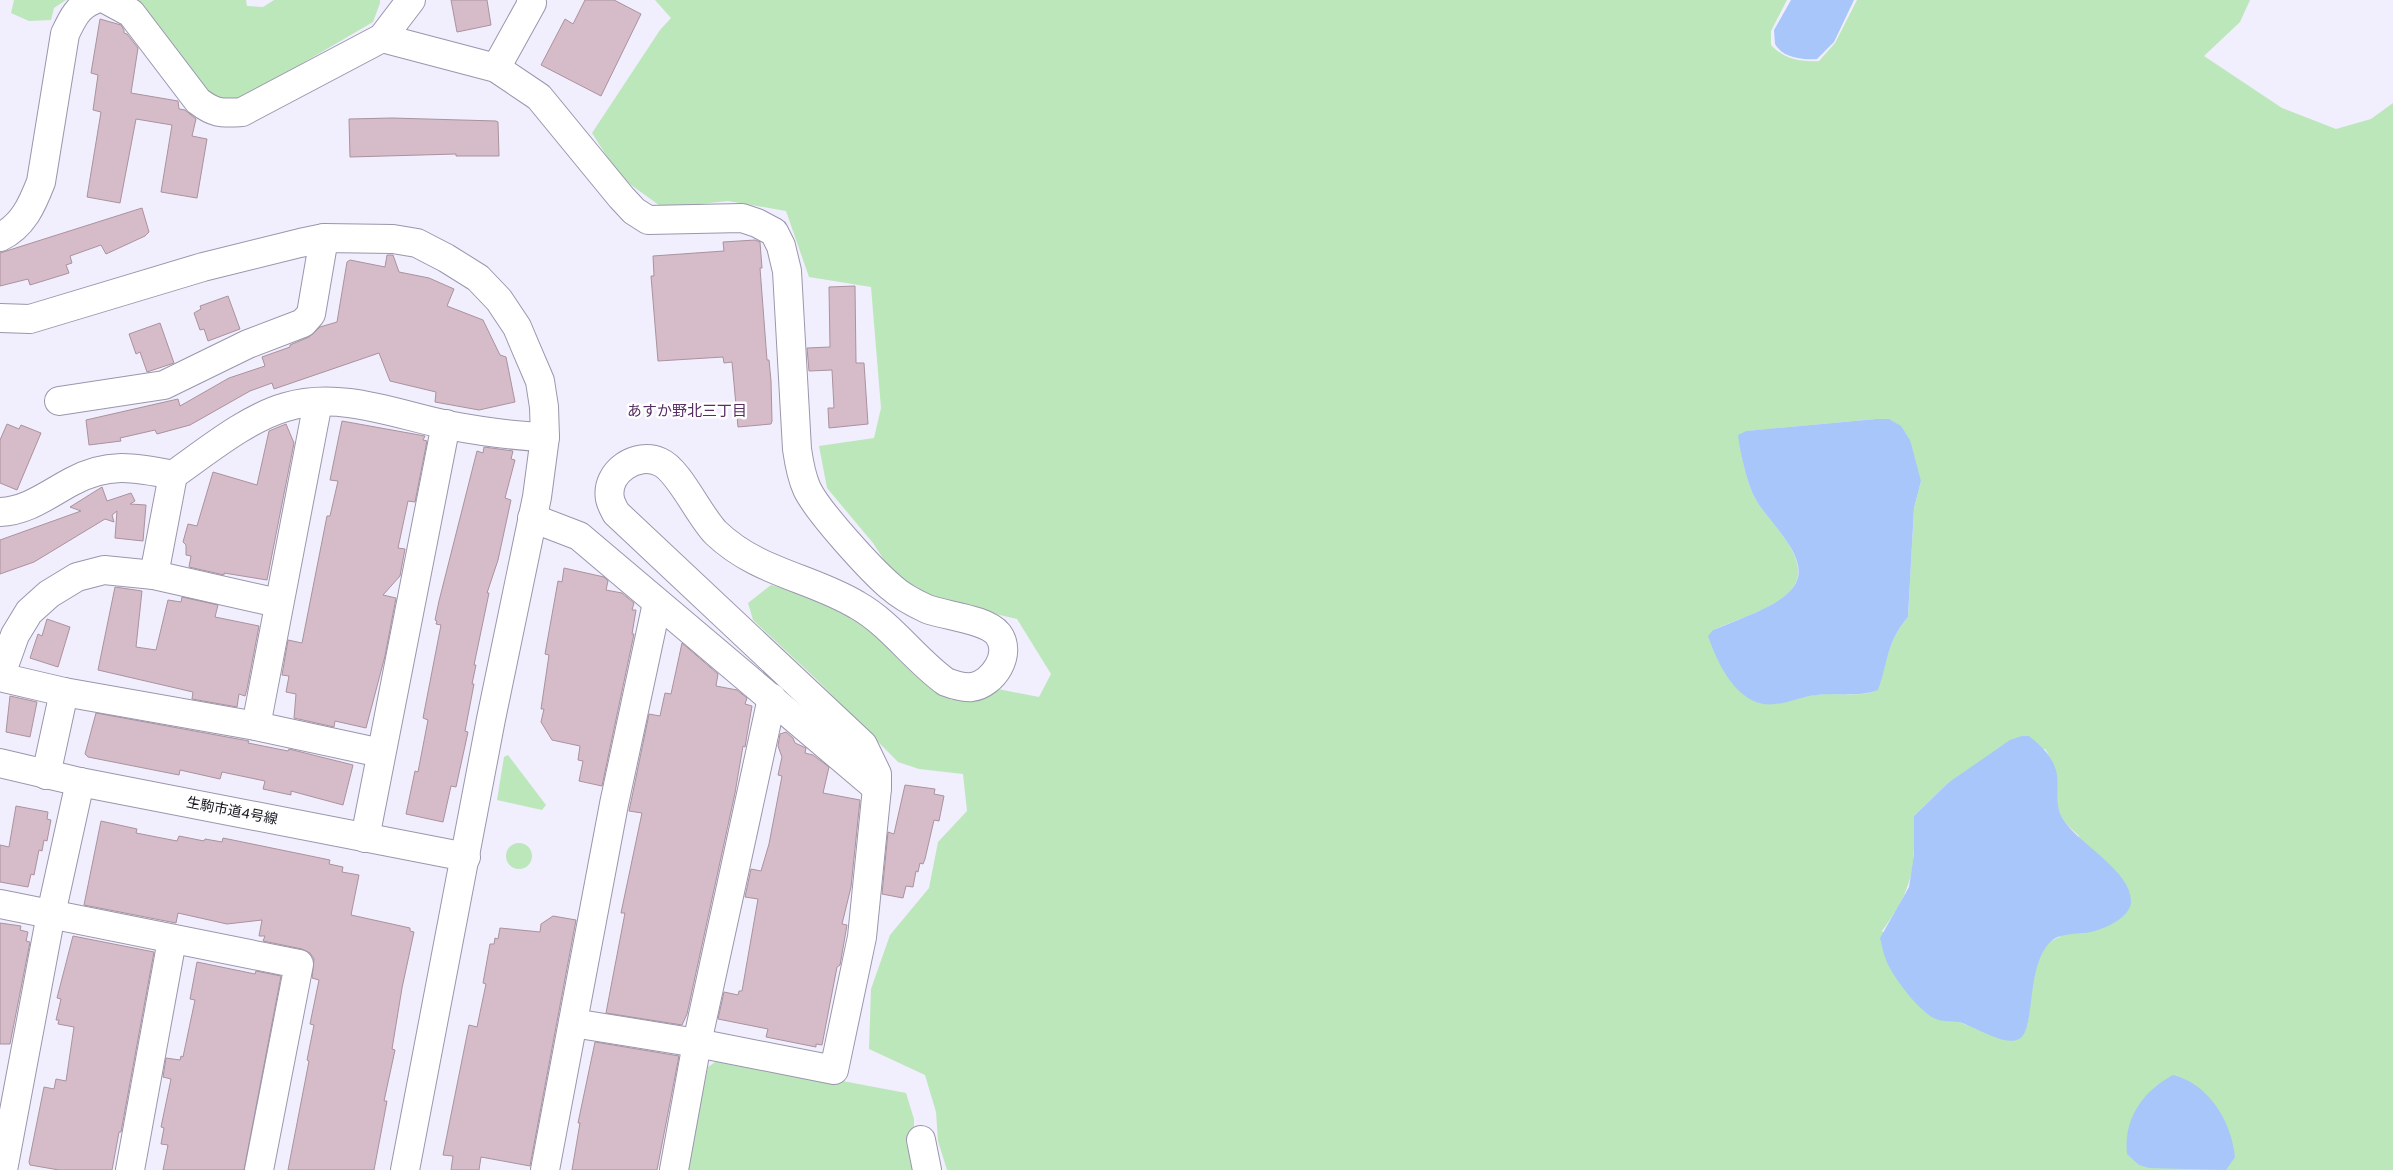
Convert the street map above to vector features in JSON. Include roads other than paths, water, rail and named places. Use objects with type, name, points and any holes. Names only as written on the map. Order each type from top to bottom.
[{"type":"street","points":[[0,237],[22,222],[33,203],[41,182],[65,34],[74,16],[84,4],[94,0]]},
{"type":"street","points":[[107,0],[131,13],[198,101],[212,111],[242,112],[382,38],[412,0]]},
{"type":"street","points":[[496,68],[532,2],[530,0]]},
{"type":"street","points":[[382,38],[496,68],[539,98],[621,197],[634,211],[648,220],[742,218],[774,232],[781,246],[786,271],[797,449],[801,475],[808,492],[854,547],[897,592],[910,601],[930,610],[989,626],[999,635],[1002,646],[1001,660],[996,672],[985,681],[973,687],[962,687],[946,682],[860,606],[839,594],[761,565],[739,551],[716,533],[701,515],[682,485],[662,463],[648,457],[632,461],[620,469],[612,485],[610,498],[616,513],[864,745],[877,774],[877,788],[862,938],[834,1070],[697,1043],[573,1023]]},
{"type":"street","points":[[0,318],[30,319],[203,267],[324,238],[393,239],[417,243],[478,278],[499,300],[517,327],[540,382],[544,407],[545,437],[532,518],[406,1170]]},
{"type":"street","points":[[59,401],[164,385],[248,344],[303,323],[311,314],[324,238]]},
{"type":"street","points":[[0,512],[14,512],[73,481],[102,470],[126,467],[173,475],[253,422],[286,407],[318,402],[363,404],[446,424],[517,436],[545,437]]},
{"type":"street","points":[[256,726],[318,402]]},
{"type":"street","points":[[366,838],[446,424]]},
{"type":"street","points":[[154,575],[173,475]]},
{"type":"street","points":[[532,518],[580,536],[877,788]]},
{"type":"street","points":[[278,604],[154,575],[104,570],[77,577],[49,594],[29,612],[16,635],[0,677],[64,692],[256,726],[381,753]]},
{"type":"street","points":[[545,1170],[614,804],[657,603]]},
{"type":"street","points":[[46,775],[64,692]]},
{"type":"street","points":[[674,1170],[697,1043],[772,698]]},
{"type":"street","name":"生駒市道4号線","points":[[0,763],[80,782],[466,857]]},
{"type":"street","points":[[3,1170],[51,914],[80,782]]},
{"type":"street","points":[[0,904],[299,964],[259,1170]]},
{"type":"street","points":[[130,1170],[172,940]]},
{"type":"street","points":[[921,1140],[927,1170]]},
{"type":"water","points":[[1791,0],[1854,0],[1834,42],[1817,59],[1806,59],[1788,55],[1775,44],[1774,30]]},
{"type":"water","points":[[1889,419],[1901,426],[1910,440],[1921,481],[1914,508],[1908,617],[1892,644],[1878,690],[1857,694],[1824,694],[1775,704],[1762,704],[1751,700],[1732,683],[1724,672],[1708,636],[1713,630],[1755,613],[1784,596],[1791,590],[1798,579],[1798,567],[1794,554],[1787,542],[1752,492],[1744,467],[1738,435],[1746,431]]},
{"type":"water","points":[[2029,736],[2043,748],[2050,758],[2057,775],[2058,803],[2063,819],[2123,879],[2129,891],[2131,902],[2130,908],[2116,922],[2091,932],[2058,937],[2045,949],[2038,963],[2034,978],[2028,1023],[2019,1039],[2010,1041],[1994,1037],[1959,1022],[1936,1019],[1922,1009],[1907,993],[1889,967],[1880,938],[1909,887],[1914,854],[1914,816],[1948,783],[2010,740]]},
{"type":"water","points":[[2173,1075],[2186,1080],[2207,1095],[2223,1118],[2229,1130],[2235,1157],[2226,1170],[2149,1168],[2139,1165],[2127,1154],[2128,1129],[2137,1107],[2153,1089]]},
{"type":"district","name":"あすか野北三丁目","points":[[687,412]]}]
